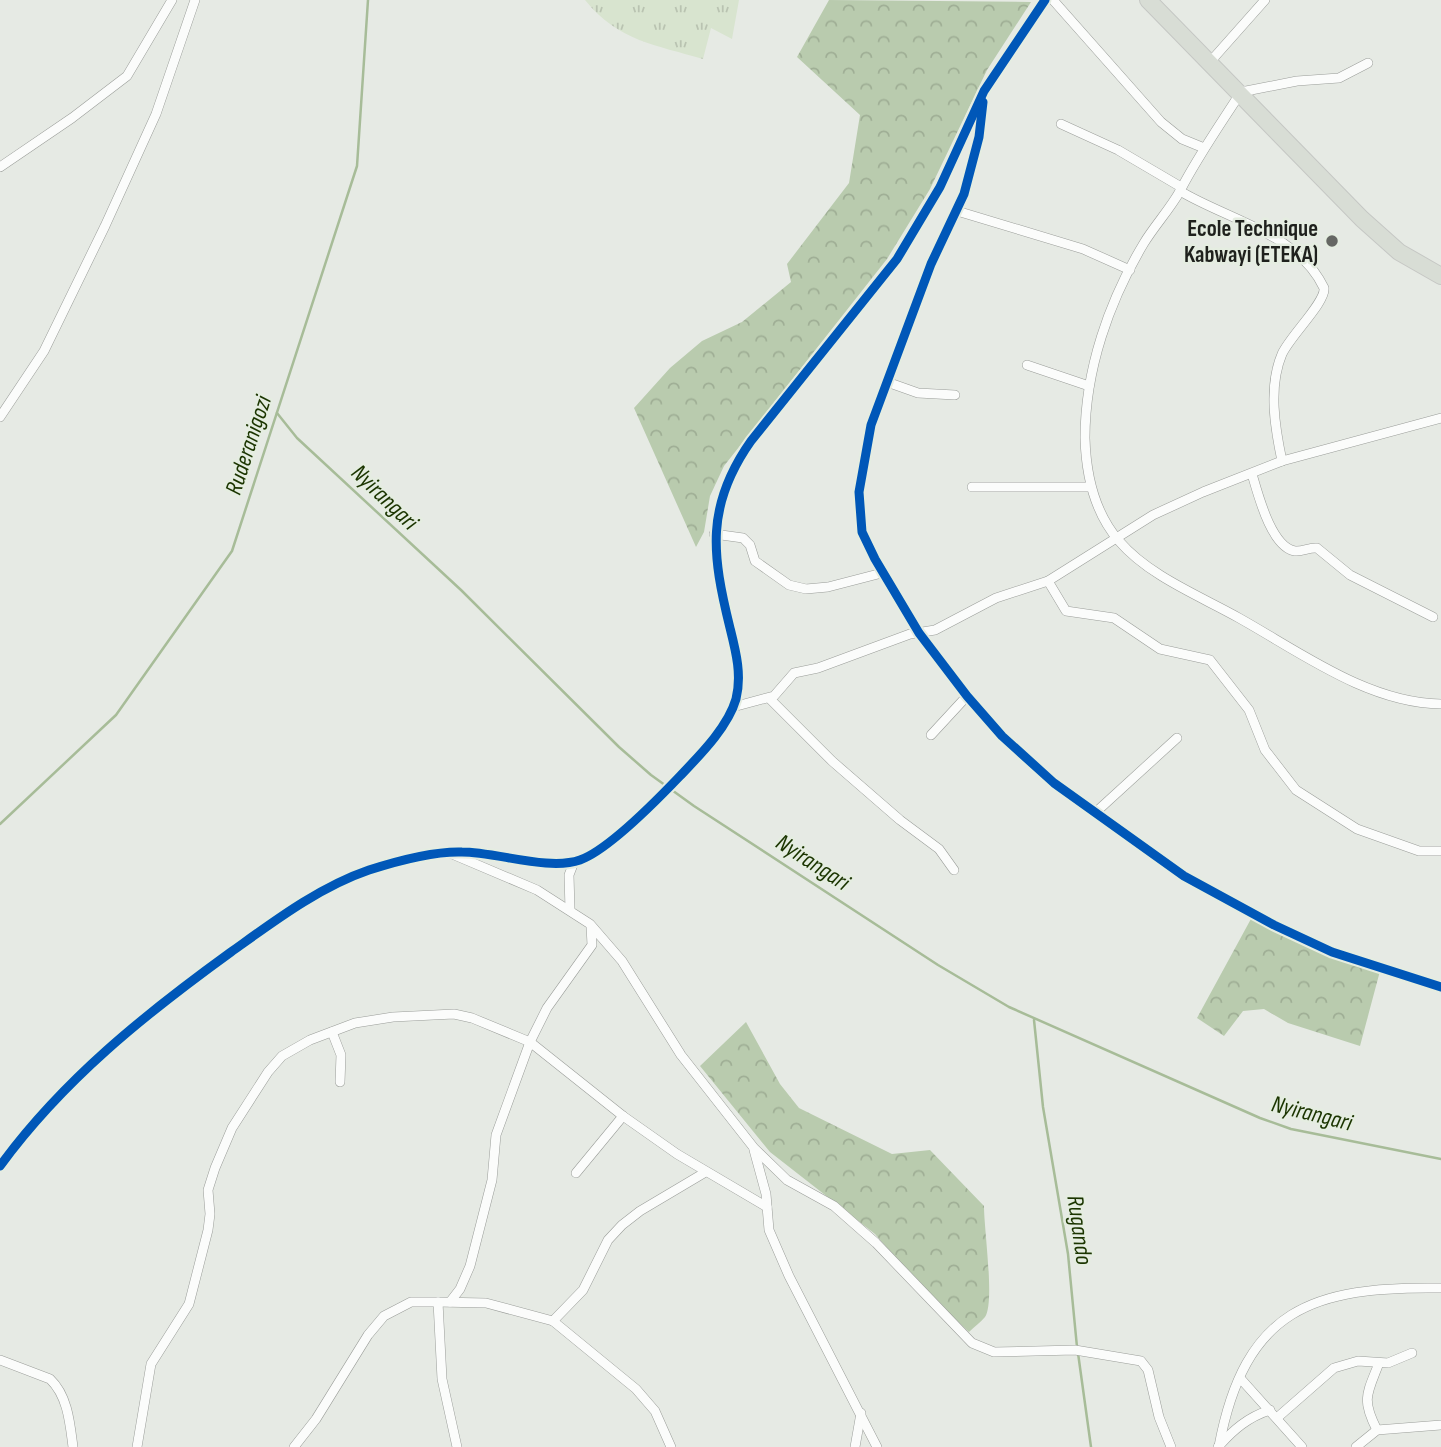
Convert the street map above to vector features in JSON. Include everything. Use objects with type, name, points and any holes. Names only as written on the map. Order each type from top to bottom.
[{"type":"highway","points":[[1148,0],[1382,237],[1415,263],[1441,276]]},
{"type":"street","points":[[0,167],[72,118],[127,76],[172,0]]},
{"type":"street","points":[[0,417],[44,351],[105,226],[156,114],[195,0]]},
{"type":"street","points":[[0,1166],[23,1134],[89,1063],[270,923],[367,871],[448,852],[574,862],[595,852],[664,791],[710,741],[733,707],[739,674],[714,534],[722,494],[741,456],[897,259],[940,187],[984,91],[1045,0]]},
{"type":"street","points":[[1053,0],[1161,122],[1182,139],[1204,148]]},
{"type":"street","points":[[1210,62],[1265,0]]},
{"type":"street","points":[[1368,63],[1339,78],[1297,81],[1241,92],[1130,270],[1104,329],[1089,386],[1086,467],[1104,519],[1116,538],[1152,569],[1344,677],[1379,692],[1441,704]]},
{"type":"street","points":[[984,91],[973,162],[957,211],[932,264],[871,425],[859,492],[862,532],[882,573],[919,633],[967,696],[1039,770],[1184,876],[1274,926],[1332,952],[1441,987]]},
{"type":"street","points":[[1061,124],[1118,150],[1180,189],[1295,252],[1310,267],[1324,288],[1321,302],[1288,342],[1276,373],[1276,428],[1282,461]]},
{"type":"street","points":[[957,211],[1083,249],[1130,270]]},
{"type":"street","points":[[1027,365],[1089,386]]},
{"type":"street","points":[[887,382],[918,393],[955,395]]},
{"type":"street","points":[[733,707],[778,694],[794,673],[818,668],[935,630],[989,602],[1048,581],[1153,515],[1282,461],[1441,418]]},
{"type":"street","points":[[1252,474],[1267,518],[1282,544],[1296,551],[1317,548],[1350,575],[1433,617]]},
{"type":"street","points":[[972,487],[1091,487]]},
{"type":"street","points":[[714,534],[743,538],[750,544],[755,561],[789,585],[806,589],[828,587],[882,573]]},
{"type":"street","points":[[1048,581],[1066,611],[1114,618],[1160,649],[1203,656],[1215,664],[1249,710],[1265,750],[1277,769],[1306,797],[1357,829],[1419,851],[1441,851]]},
{"type":"street","points":[[931,735],[967,696]]},
{"type":"street","points":[[769,698],[832,761],[900,820],[939,849],[954,870]]},
{"type":"street","points":[[1096,812],[1177,738]]},
{"type":"street","points":[[448,852],[537,890],[590,924],[622,961],[681,1055],[754,1149],[787,1180],[834,1206],[876,1243],[962,1333],[982,1349],[1009,1353],[1075,1350],[1141,1361],[1148,1370],[1159,1418],[1171,1447]]},
{"type":"street","points":[[570,910],[569,875],[574,862]]},
{"type":"street","points":[[450,1302],[460,1289],[470,1266],[492,1180],[496,1135],[530,1042],[547,1007],[592,945],[593,933],[590,924]]},
{"type":"street","points":[[137,1447],[149,1371],[189,1304],[210,1214],[209,1183],[232,1128],[247,1102],[282,1056],[355,1023],[393,1017],[454,1014],[472,1018],[530,1042],[623,1116],[704,1173],[767,1207]]},
{"type":"street","points":[[332,1032],[341,1055],[341,1082]]},
{"type":"street","points":[[576,1173],[623,1116]]},
{"type":"street","points":[[754,1149],[767,1207],[768,1226],[789,1276],[861,1411],[877,1447]]},
{"type":"street","points":[[553,1321],[583,1290],[608,1240],[622,1225],[640,1210],[704,1173]]},
{"type":"street","points":[[1219,1446],[1225,1415],[1240,1378],[1264,1335],[1279,1321],[1297,1311],[1364,1289],[1441,1288]]},
{"type":"street","points":[[294,1447],[368,1335],[384,1316],[411,1302],[450,1302],[486,1303],[553,1321],[636,1389],[655,1411],[671,1447]]},
{"type":"street","points":[[438,1302],[442,1379],[457,1447]]},
{"type":"street","points":[[1278,1417],[1334,1368],[1358,1361],[1379,1363],[1412,1353]]},
{"type":"street","points":[[0,1360],[50,1379],[56,1384],[64,1402],[73,1447]]},
{"type":"street","points":[[1377,1430],[1366,1408],[1365,1399],[1379,1363]]},
{"type":"street","points":[[1240,1378],[1303,1447]]},
{"type":"street","points":[[1219,1446],[1254,1415],[1270,1410]]},
{"type":"street","points":[[855,1447],[861,1411]]},
{"type":"street","points":[[1356,1447],[1377,1430],[1441,1425]]},
{"type":"green space","points":[[585,0],[739,0],[732,39],[711,28],[703,59],[624,33],[598,14]]},
{"type":"green space","points":[[829,0],[1031,2],[987,70],[930,189],[887,259],[724,466],[710,496],[704,532],[696,547],[634,408],[670,368],[702,341],[742,322],[791,282],[787,264],[849,183],[860,115],[797,57]]},
{"type":"green space","points":[[1252,917],[1380,971],[1360,1046],[1288,1023],[1264,1009],[1243,1011],[1224,1036],[1197,1018]]},
{"type":"green space","points":[[746,1022],[780,1084],[799,1108],[892,1154],[930,1150],[984,1206],[988,1309],[985,1317],[969,1332],[927,1293],[875,1234],[770,1152],[700,1066]]},
{"type":"waterway","name":"Ruderanigozi","points":[[0,824],[116,715],[232,551],[357,166],[368,0]]},
{"type":"waterway","name":"Nyirangari","points":[[277,413],[297,438],[461,590],[619,747],[651,775],[694,806],[938,965],[1009,1007],[1260,1118],[1291,1129],[1441,1159]]},
{"type":"waterway","name":"Rugando","points":[[1034,1020],[1043,1107],[1068,1254],[1077,1347]]},
{"type":"waterway","name":"Rugando","points":[[1078,1353],[1091,1447]]},
{"type":"cycle path","points":[[0,1166],[50,1105],[106,1050],[231,952],[314,896],[369,870],[439,853],[476,853],[553,863],[580,860],[604,846],[633,822],[704,750],[727,720],[736,699],[736,655],[719,577],[716,532],[719,509],[736,465],[751,441],[897,259],[940,187],[984,91],[1045,0]]},
{"type":"cycle path","points":[[983,102],[979,137],[964,194],[931,264],[871,425],[859,492],[862,532],[875,559],[919,633],[967,696],[1002,736],[1054,783],[1184,876],[1274,925],[1332,952],[1441,987]]},
{"type":"place","name":"Ecole Technique Kabwayi (ETEKA)","points":[[1332,241]]}]
